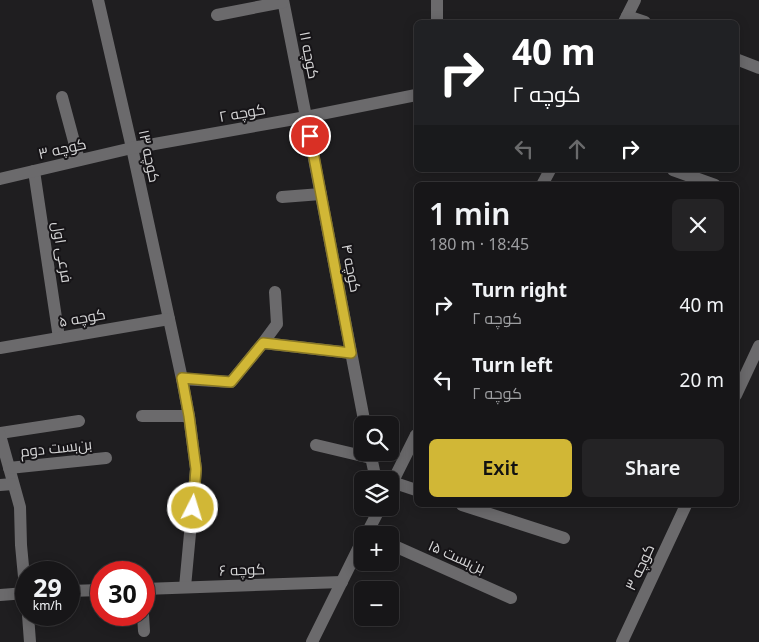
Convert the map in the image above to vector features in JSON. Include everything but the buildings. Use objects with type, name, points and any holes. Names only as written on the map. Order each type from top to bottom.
[{"type":"street","name":"کوچه ۱۳","points":[[98,0],[169,319]]},
{"type":"street","points":[[437,0],[437,20]]},
{"type":"street","points":[[626,19],[635,0]]},
{"type":"street","points":[[217,15],[283,1]]},
{"type":"street","name":"کوچه ۱۱","points":[[283,1],[306,117]]},
{"type":"street","points":[[739,60],[759,68]]},
{"type":"street","name":"کوچه ۲","points":[[132,148],[414,95]]},
{"type":"street","points":[[62,97],[78,160]]},
{"type":"street","name":"کوچه ۴","points":[[306,117],[363,416]]},
{"type":"street","name":"کوچه ۳","points":[[0,179],[132,148]]},
{"type":"street","name":"فرعی اول","points":[[34,171],[60,338]]},
{"type":"street","points":[[679,172],[707,182]]},
{"type":"street","points":[[282,197],[321,194]]},
{"type":"street","points":[[182,378],[231,382],[277,324],[275,292]]},
{"type":"street","points":[[169,319],[189,416],[196,469],[186,587]]},
{"type":"street","name":"کوچه ۵","points":[[0,348],[169,319]]},
{"type":"street","points":[[263,343],[351,353]]},
{"type":"street","points":[[739,389],[759,346]]},
{"type":"street","points":[[142,416],[189,416]]},
{"type":"street","points":[[24,561],[20,507],[6,484],[9,468],[0,434],[79,421]]},
{"type":"street","points":[[398,471],[414,439]]},
{"type":"street","points":[[316,445],[354,452]]},
{"type":"street","name":"بن‌بست دوم","points":[[9,468],[106,458]]},
{"type":"street","points":[[399,487],[414,490]]},
{"type":"street","points":[[468,507],[564,538]]},
{"type":"street","name":"کوچه ۳","points":[[622,642],[685,507]]},
{"type":"street","name":"بن‌بست ۱۵","points":[[399,548],[511,598]]},
{"type":"street","points":[[312,642],[354,559]]},
{"type":"street","name":"کوچه ۶","points":[[155,588],[342,582]]},
{"type":"street","points":[[0,595],[15,594]]},
{"type":"street","points":[[29,626],[30,642]]},
{"type":"street","points":[[144,626],[144,631]]},
{"type":"route","points":[[193,508],[196,469],[182,378],[231,382],[263,343],[351,353],[310,136]]}]
